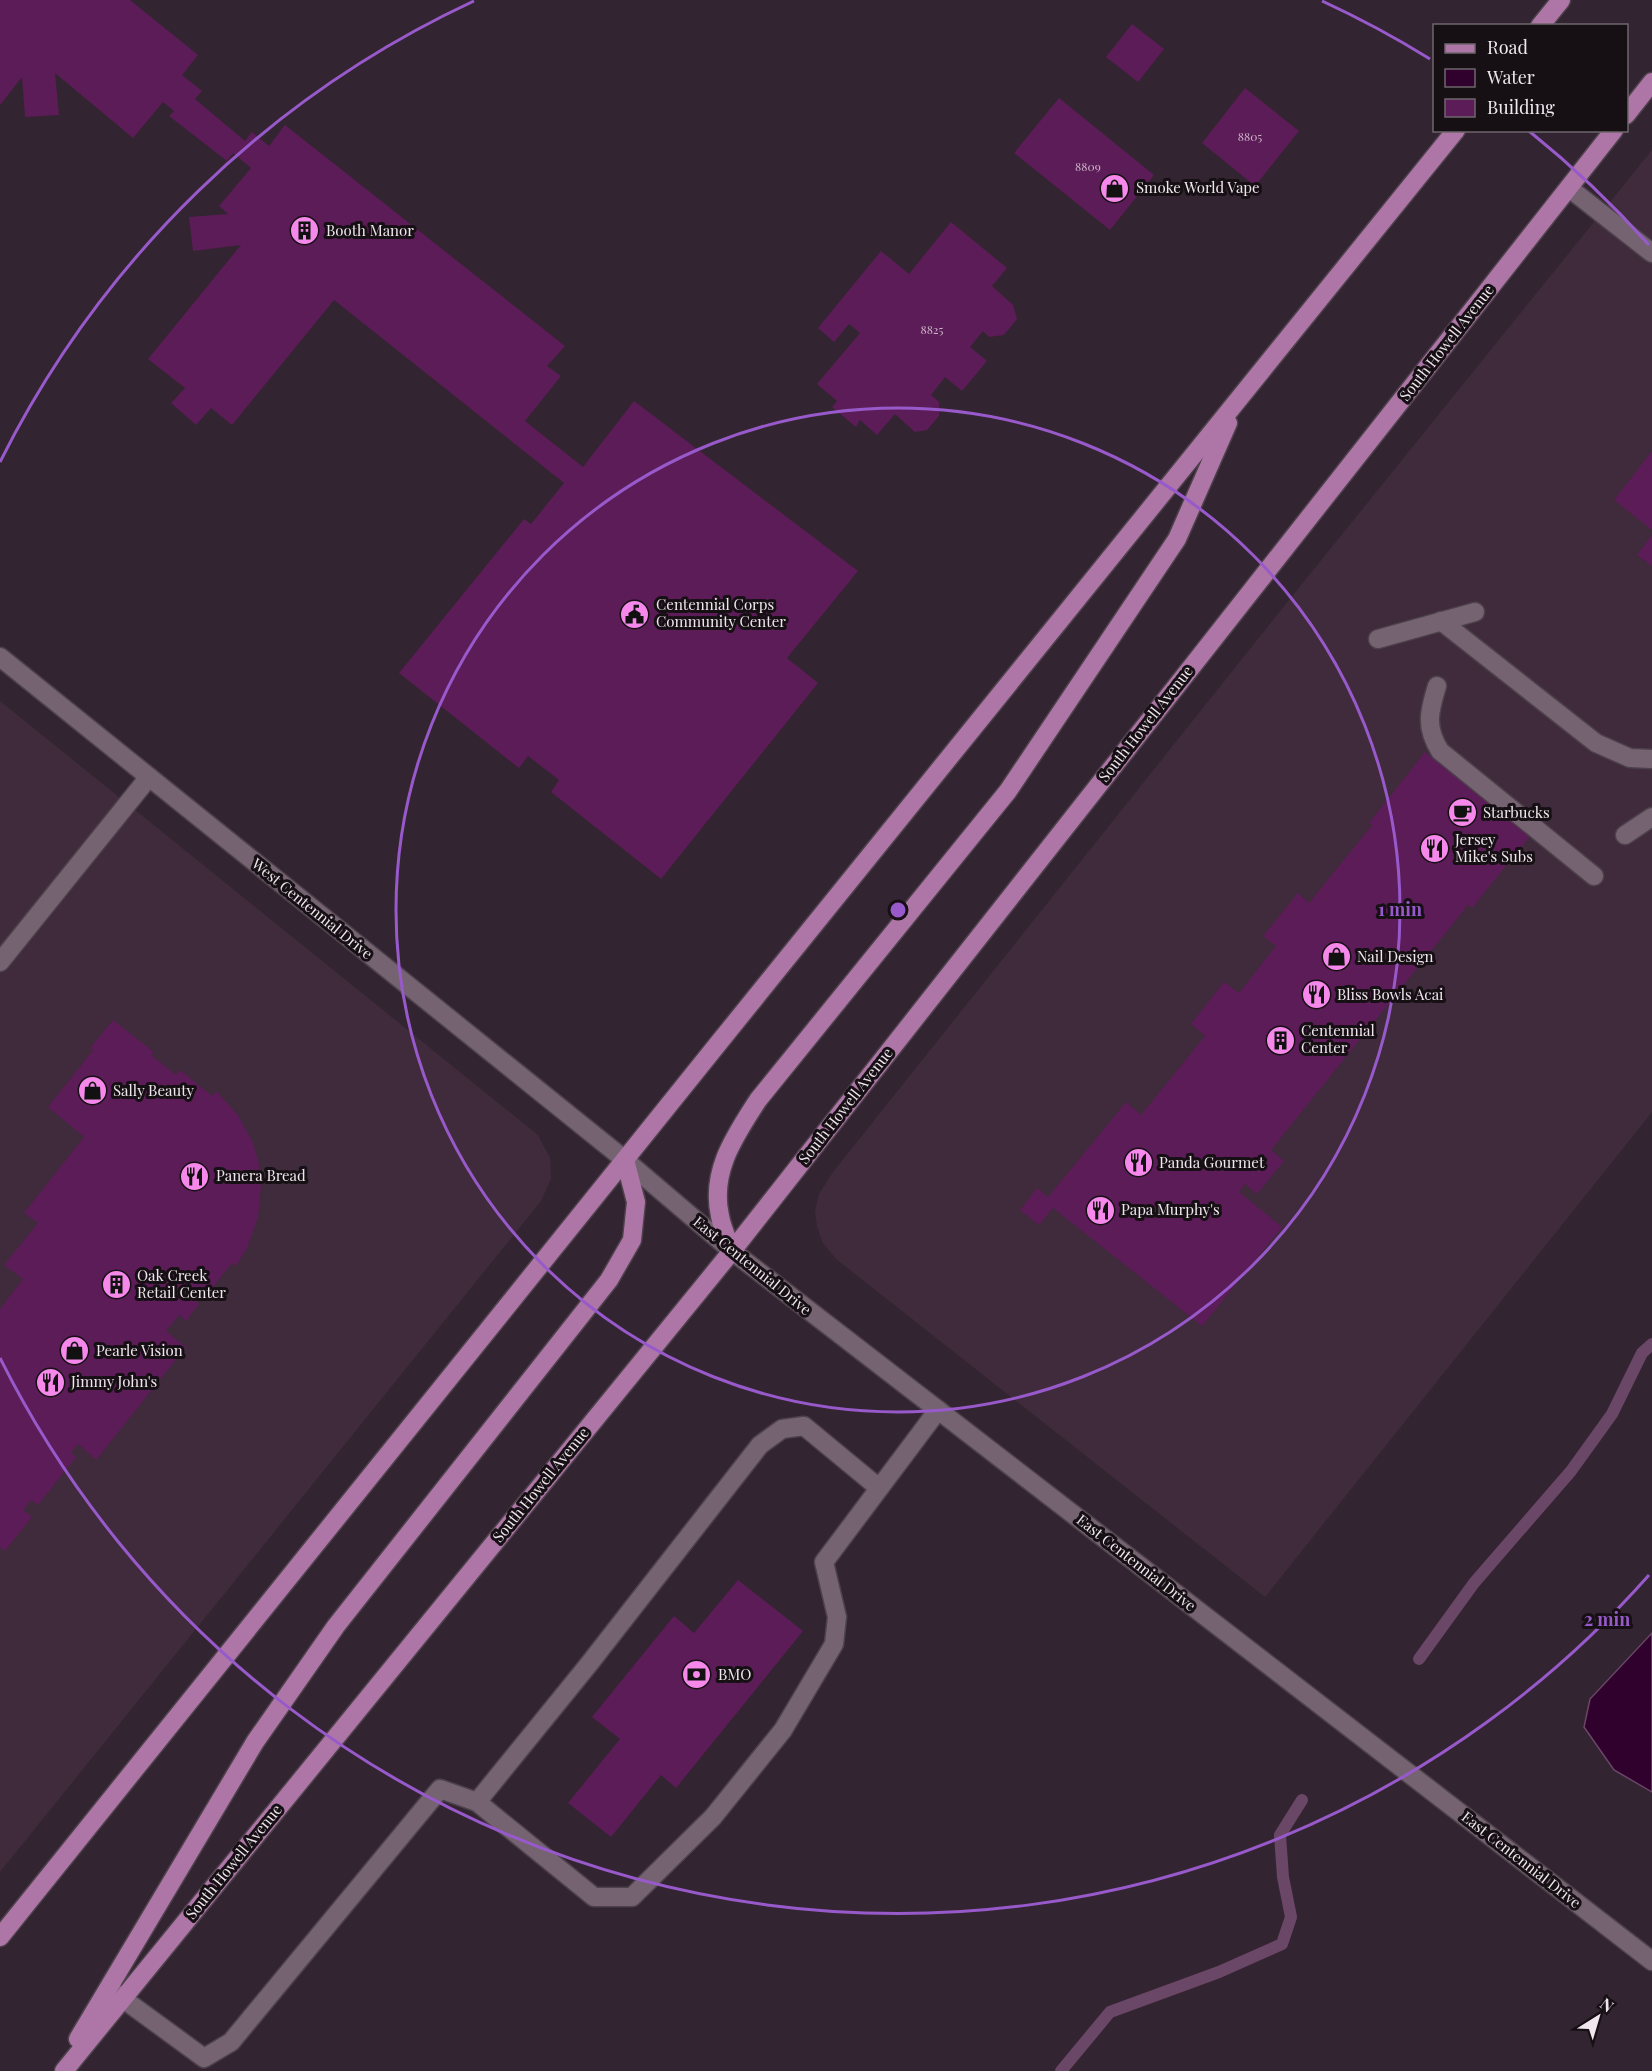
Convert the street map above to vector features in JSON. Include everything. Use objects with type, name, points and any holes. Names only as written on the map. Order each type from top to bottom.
[{"type":"main road","points":[[1542,24],[1561,0]]},
{"type":"main road","points":[[1628,112],[1652,82]]},
{"type":"main road","points":[[0,1937],[1454,132]]},
{"type":"main road","name":"South Howell Avenue","points":[[64,2071],[115,1994],[732,1251],[1612,132]]},
{"type":"main road","points":[[732,1251],[719,1215],[719,1177],[731,1140],[764,1093],[1008,792],[1177,538],[1239,400]]},
{"type":"main road","points":[[59,2071],[115,1994],[255,1742],[336,1626],[609,1280],[632,1240],[636,1202],[625,1160]]},
{"type":"street","points":[[1569,188],[1652,253]]},
{"type":"street","points":[[1378,639],[1475,612]]},
{"type":"street","points":[[1441,621],[1596,742],[1630,758],[1652,759]]},
{"type":"street","name":"West Centennial Drive","points":[[0,657],[625,1160]]},
{"type":"street","points":[[1437,686],[1429,718],[1431,736],[1440,751],[1594,876]]},
{"type":"street","points":[[0,962],[149,777]]},
{"type":"street","points":[[1625,835],[1652,817]]},
{"type":"street","name":"East Centennial Drive","points":[[625,1160],[732,1251],[1652,1961]]},
{"type":"street","points":[[115,1994],[204,2058],[231,2042],[440,1789],[477,1802],[594,1897],[632,1897],[713,1817],[783,1731],[834,1644],[837,1617],[824,1562],[938,1410]]},
{"type":"street","points":[[477,1802],[589,1664],[760,1445],[782,1429],[804,1426],[879,1488]]},
{"type":"shaded area","points":[[1652,150],[1652,1112],[1265,1597],[836,1259],[823,1243],[817,1227],[815,1211],[819,1194],[833,1172],[1281,610]]},
{"type":"shaded area","points":[[0,701],[538,1135],[550,1158],[551,1179],[541,1201],[0,1872]]},
{"type":"water","points":[[1652,1633],[1652,1792],[1614,1770],[1584,1727],[1590,1699]]},
{"type":"building","points":[[0,0],[130,0],[198,55],[182,75],[202,91],[195,99],[245,141],[252,132],[269,146],[285,125],[565,346],[547,366],[561,376],[525,421],[583,467],[634,401],[858,571],[787,658],[818,683],[661,879],[551,792],[559,780],[528,756],[519,768],[399,673],[524,519],[531,524],[564,483],[334,300],[232,425],[211,408],[196,425],[171,403],[185,388],[148,359],[241,245],[193,251],[189,217],[228,214],[219,206],[251,168],[233,153],[227,161],[169,116],[174,111],[163,102],[133,138],[55,73],[59,115],[25,117],[22,77],[0,105]]},
{"type":"building","points":[[1132,24],[1164,49],[1138,82],[1106,57]]},
{"type":"building","points":[[1245,88],[1299,131],[1255,186],[1202,143]]},
{"type":"building","points":[[1059,98],[1154,175],[1110,230],[1014,153]]},
{"type":"building","points":[[951,222],[1007,268],[992,286],[1013,305],[1017,319],[1004,335],[989,337],[983,331],[970,347],[987,361],[962,391],[945,377],[931,395],[939,402],[939,416],[927,430],[915,432],[895,414],[877,435],[860,420],[856,427],[832,407],[837,401],[817,384],[860,333],[849,324],[834,342],[818,328],[881,251],[909,274]]},
{"type":"building","points":[[1652,451],[1652,530],[1614,500]]},
{"type":"building","points":[[1652,535],[1652,566],[1637,555]]},
{"type":"building","name":"Centennial Center","points":[[1425,752],[1530,836],[1472,908],[1468,905],[1271,1150],[1284,1161],[1257,1194],[1245,1184],[1239,1192],[1282,1227],[1202,1326],[1053,1208],[1039,1225],[1020,1210],[1037,1188],[1048,1197],[1126,1102],[1141,1115],[1205,1036],[1191,1024],[1224,982],[1239,993],[1276,946],[1263,936],[1298,893],[1309,903],[1372,825],[1369,823]]},
{"type":"building","name":"Oak Creek Retail Center","points":[[113,1020],[154,1052],[151,1055],[176,1075],[180,1070],[212,1096],[216,1091],[238,1115],[253,1143],[259,1164],[261,1186],[258,1217],[247,1248],[236,1266],[232,1263],[205,1297],[198,1291],[192,1298],[199,1304],[186,1321],[179,1315],[166,1331],[186,1347],[96,1460],[78,1444],[71,1453],[76,1457],[38,1505],[31,1500],[23,1510],[32,1517],[5,1551],[0,1547],[0,1309],[23,1279],[4,1265],[38,1223],[24,1213],[84,1137],[48,1107],[93,1050],[90,1048]]},
{"type":"building","name":"BMO","points":[[738,1580],[803,1631],[676,1788],[661,1775],[611,1837],[568,1803],[620,1739],[592,1717],[674,1616],[694,1633]]},
{"type":"waterway","points":[[1419,1659],[1474,1583],[1571,1471],[1612,1414],[1642,1353],[1652,1344]]},
{"type":"waterway","points":[[1061,2071],[1110,2012],[1219,1972],[1282,1944],[1291,1917],[1283,1877],[1280,1835],[1302,1800]]},
{"type":"place","name":"Smoke World Vape","points":[[1115,188]]},
{"type":"place","name":"Booth Manor","points":[[305,231]]},
{"type":"place","name":"Centennial Corps Community Center","points":[[635,614]]},
{"type":"place","name":"Starbucks","points":[[1462,813]]},
{"type":"place","name":"Jersey Mike's Subs","points":[[1434,849]]},
{"type":"place","name":"Nail Design","points":[[1336,957]]},
{"type":"place","name":"Bliss Bowls Acai","points":[[1316,995]]},
{"type":"place","name":"Centennial Center","points":[[1280,1040]]},
{"type":"place","name":"Sally Beauty","points":[[92,1091]]},
{"type":"place","name":"Panda Gourmet","points":[[1138,1163]]},
{"type":"place","name":"Panera Bread","points":[[195,1176]]},
{"type":"place","name":"Papa Murphy's","points":[[1100,1210]]},
{"type":"place","name":"Oak Creek Retail Center","points":[[116,1285]]},
{"type":"place","name":"Pearle Vision","points":[[75,1351]]},
{"type":"place","name":"Jimmy John's","points":[[50,1382]]},
{"type":"place","name":"BMO","points":[[697,1675]]}]
